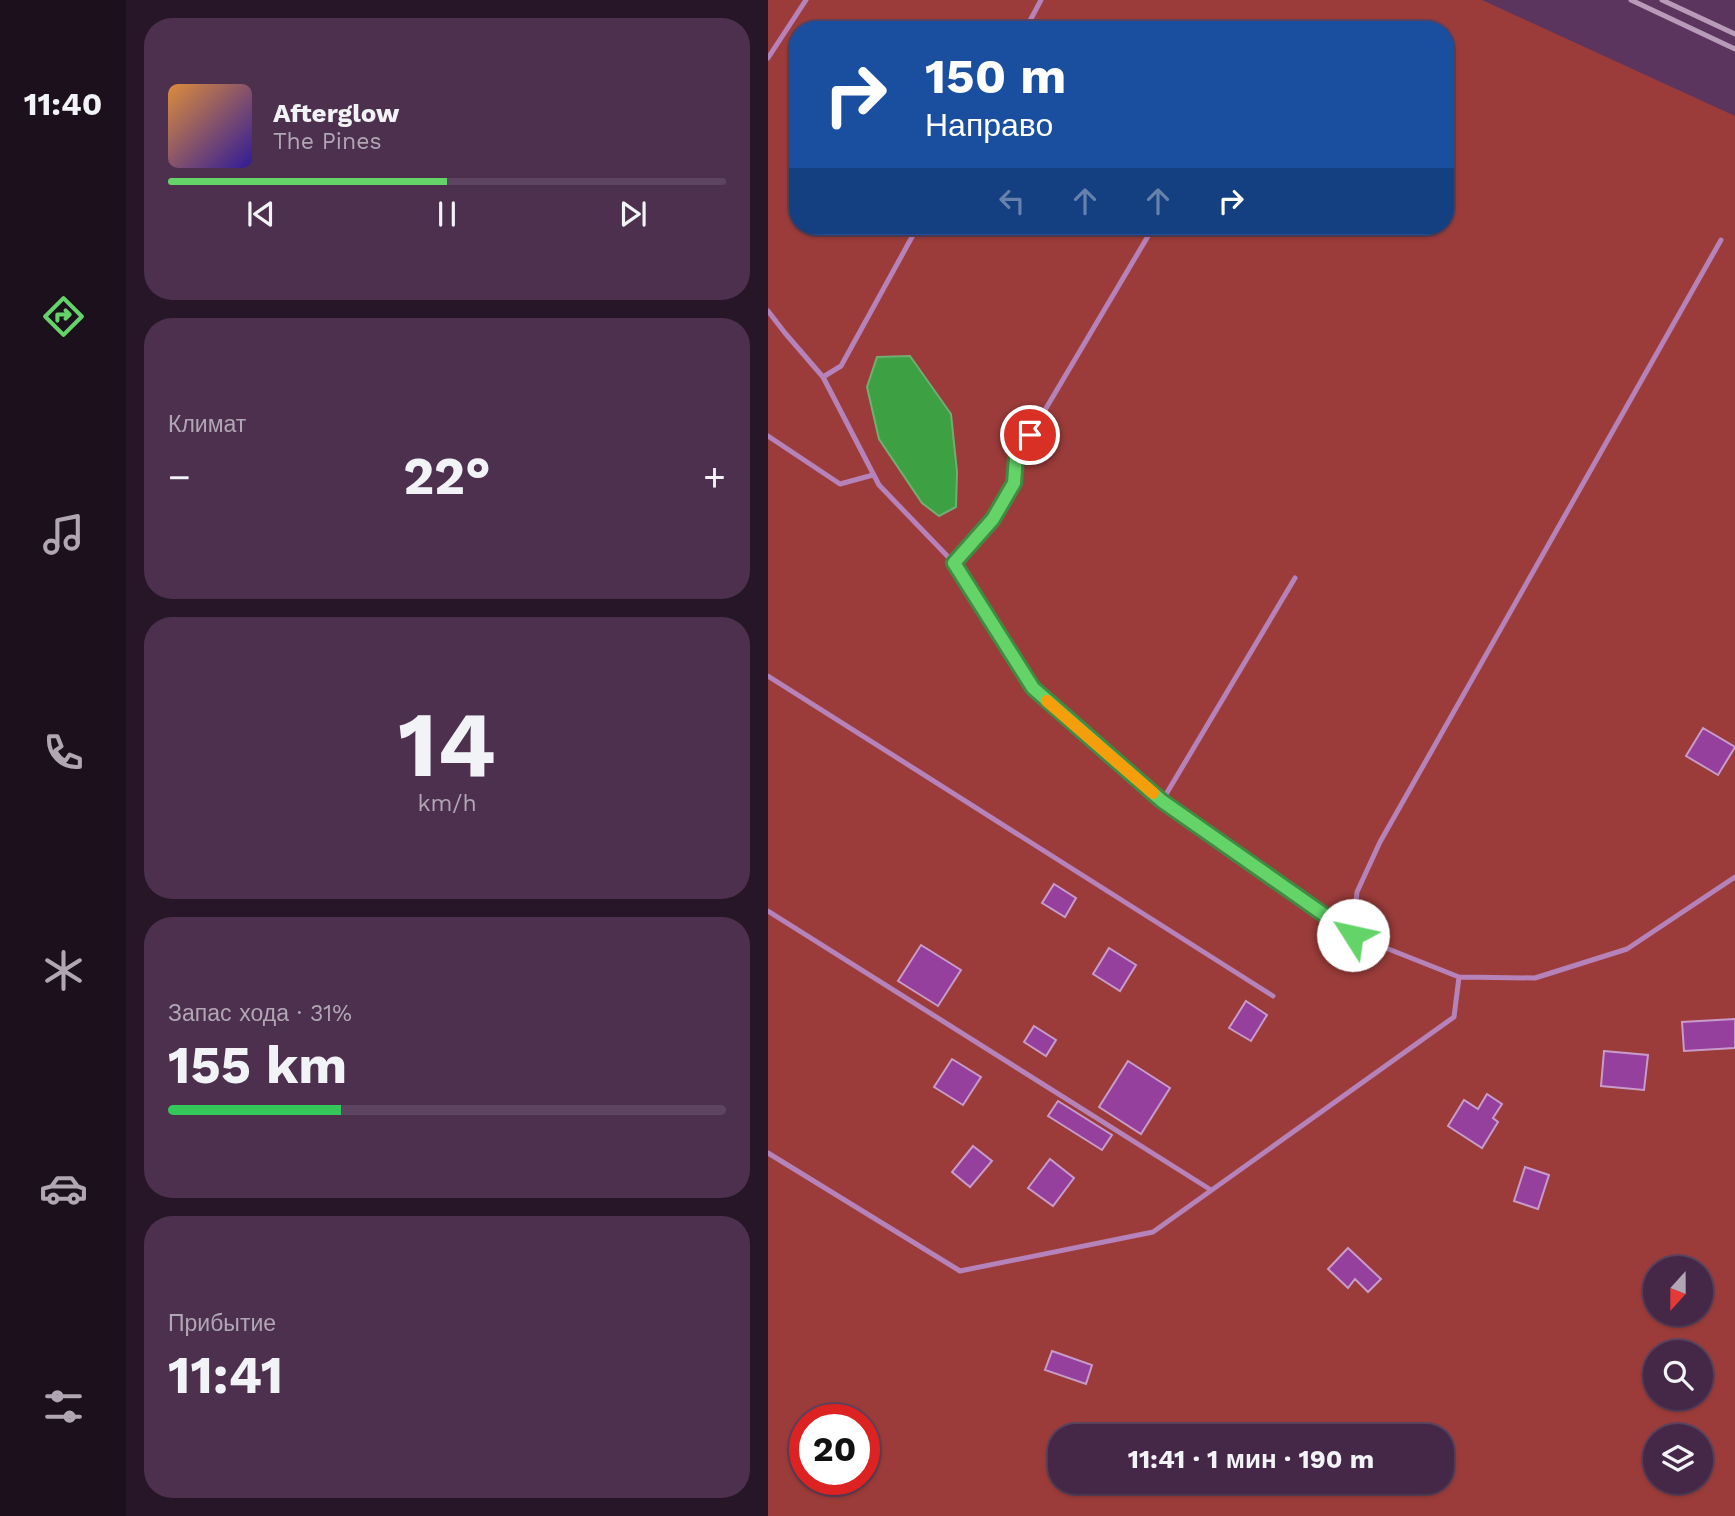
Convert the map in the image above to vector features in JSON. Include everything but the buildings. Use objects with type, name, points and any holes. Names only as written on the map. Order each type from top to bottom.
[{"type":"lane","points":[[792,21],[806,0]]},
{"type":"lane","points":[[1030,21],[1041,0]]},
{"type":"lane","points":[[768,58],[789,26]]},
{"type":"lane","points":[[823,377],[842,366],[913,235]]},
{"type":"lane","points":[[954,563],[993,519],[1014,483],[1016,458],[1149,235]]},
{"type":"lane","points":[[1353,935],[1357,892],[1380,842],[1721,240]]},
{"type":"lane","points":[[768,311],[823,377],[879,485],[954,563],[1033,688],[1162,801],[1353,935],[1459,977],[1535,978],[1627,949],[1735,877]]},
{"type":"lane","points":[[768,436],[840,484],[873,475]]},
{"type":"lane","points":[[1162,801],[1295,578]]},
{"type":"lane","points":[[768,676],[1273,996]]},
{"type":"lane","points":[[768,911],[1211,1190]]},
{"type":"lane","points":[[768,1153],[960,1271],[1153,1232],[1454,1017],[1459,977]]},
{"type":"shaded area","points":[[768,0],[1482,0],[1735,116],[1735,1516],[768,1516]]},
{"type":"shaded area","points":[[910,356],[951,414],[957,472],[956,507],[939,516],[922,503],[879,439],[867,387],[877,357]]},
{"type":"railway","points":[[1631,0],[1735,49]]},
{"type":"railway","points":[[1662,0],[1735,34]]},
{"type":"slow traffic","points":[[1047,701],[1153,793]]},
{"type":"route","points":[[1030,435],[1016,458],[1014,483],[993,519],[954,563],[1033,688],[1162,801],[1353,935]]}]
